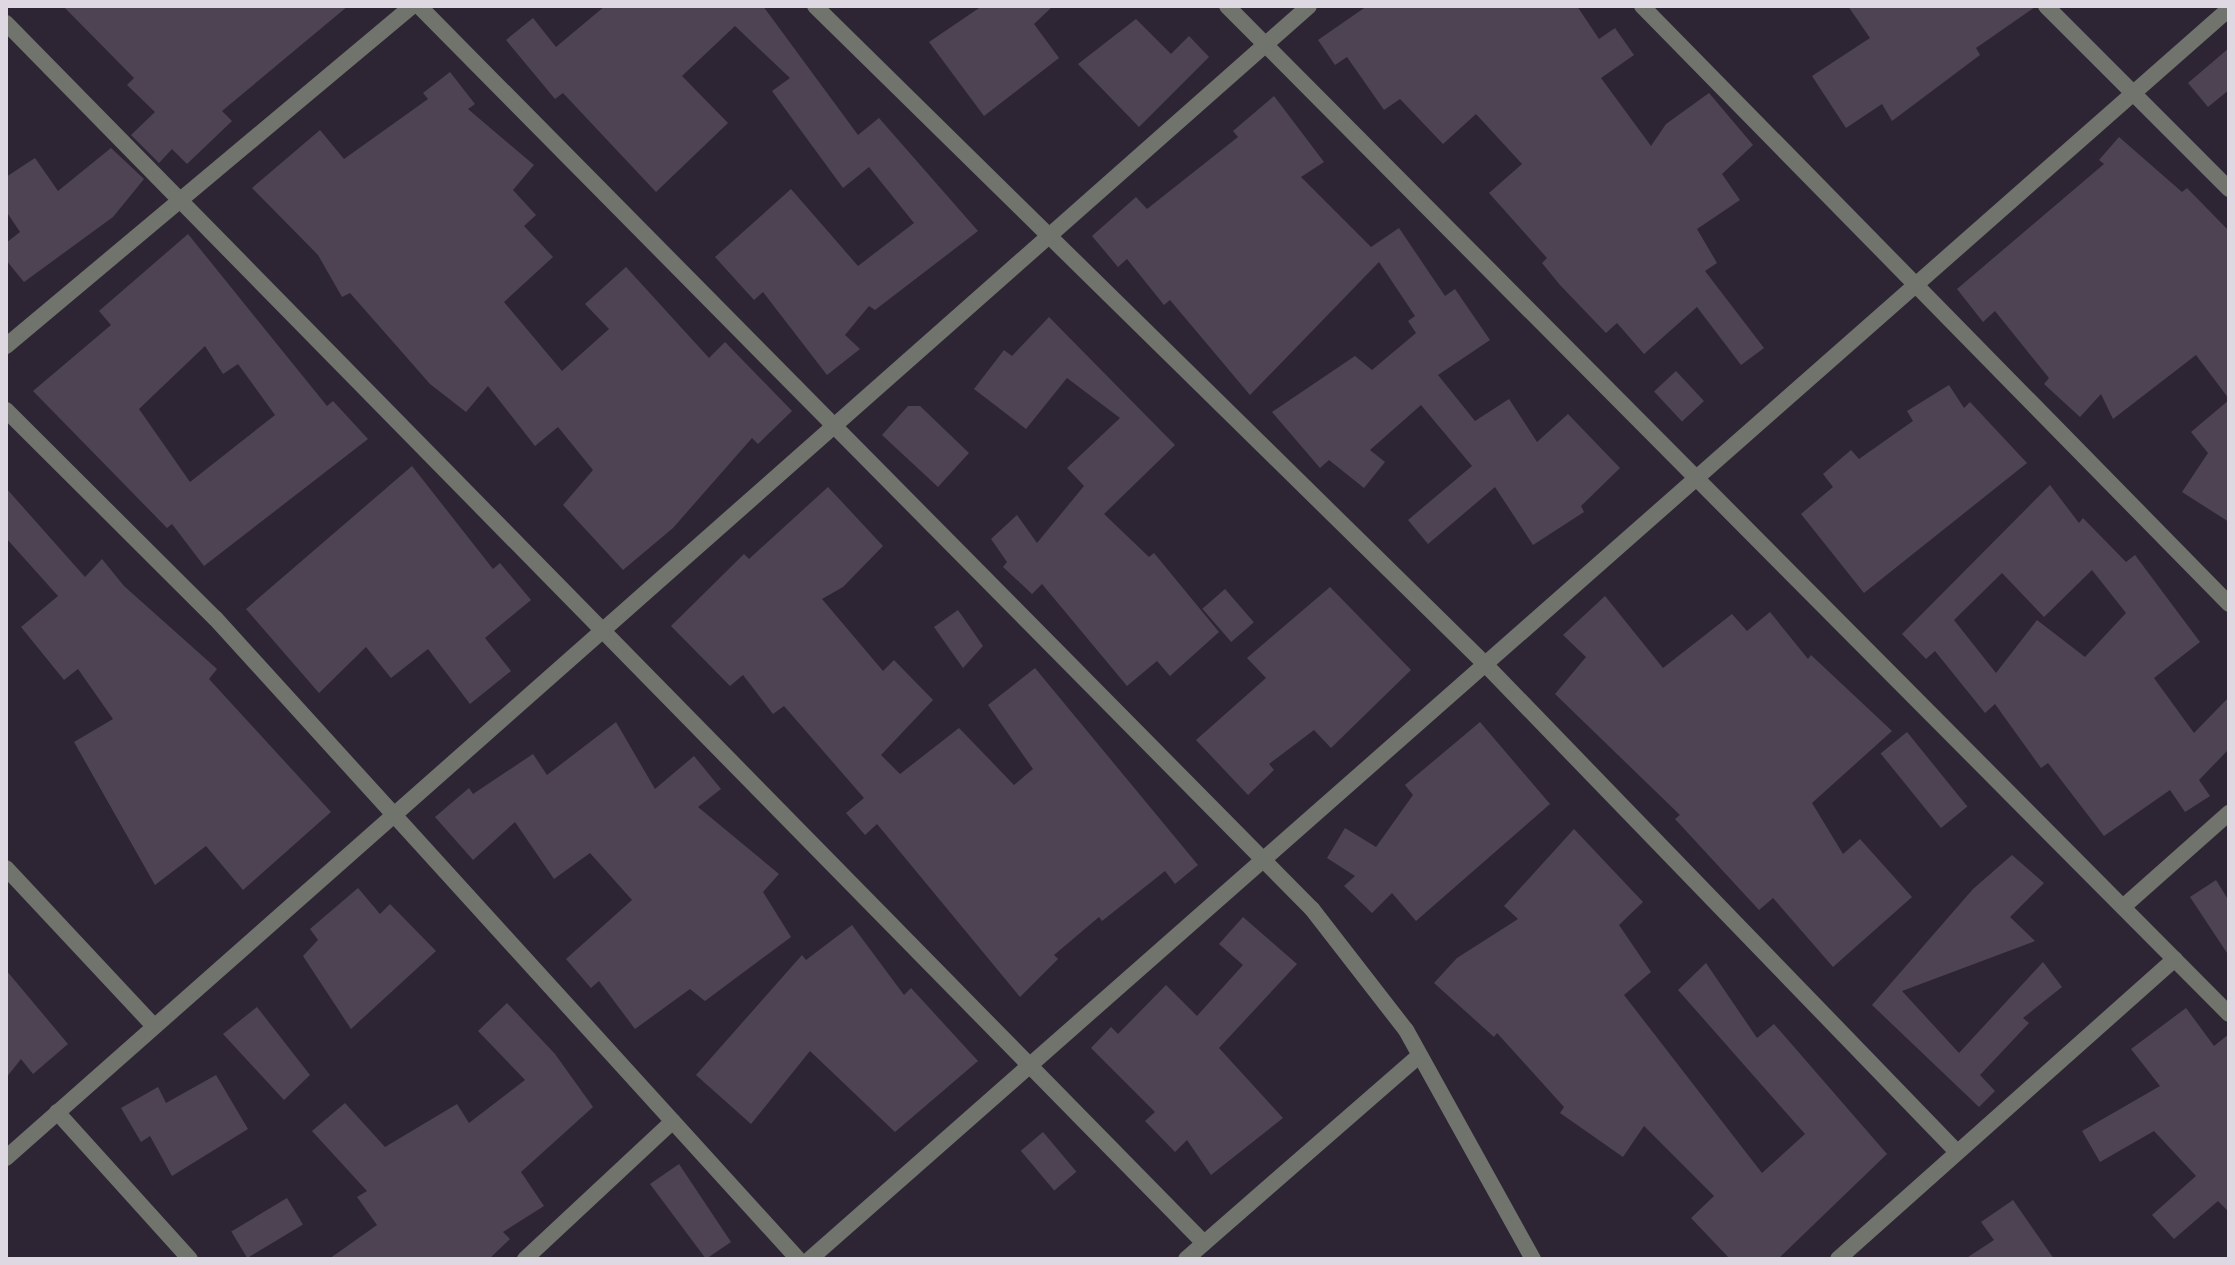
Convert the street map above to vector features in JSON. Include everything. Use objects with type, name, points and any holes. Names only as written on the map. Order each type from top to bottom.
[{"type":"street","points":[[6,346],[412,6]]},
{"type":"street","points":[[419,6],[1312,909],[1420,1055],[1533,1259]]},
{"type":"street","points":[[815,6],[1484,663],[1957,1152]]},
{"type":"street","points":[[1227,6],[2229,1014]]},
{"type":"street","points":[[6,1158],[833,423],[1309,6]]},
{"type":"street","points":[[1642,6],[2229,604]]},
{"type":"street","points":[[2046,6],[2229,189]]},
{"type":"street","points":[[810,1259],[1260,857],[1696,478],[1913,282],[2229,9]]},
{"type":"street","points":[[6,23],[1204,1243]]},
{"type":"street","points":[[6,410],[215,618],[798,1259]]},
{"type":"street","points":[[2123,907],[2229,813]]},
{"type":"street","points":[[6,868],[154,1026]]},
{"type":"street","points":[[1838,1259],[2175,959]]},
{"type":"street","points":[[1186,1259],[1420,1055]]},
{"type":"street","points":[[57,1112],[190,1259]]},
{"type":"street","points":[[525,1259],[673,1121]]},
{"type":"building","points":[[63,6],[348,6],[222,111],[232,121],[187,164],[172,149],[159,163],[131,135],[155,112],[127,85],[134,78]]},
{"type":"building","points":[[605,6],[763,6],[858,135],[879,118],[978,231],[875,310],[869,306],[845,335],[860,349],[827,375],[763,292],[754,300],[715,257],[791,189],[858,266],[914,223],[869,167],[843,188],[772,91],[790,78],[735,26],[682,76],[728,123],[656,192],[563,93],[555,99],[506,40],[533,18],[556,47]]},
{"type":"building","points":[[982,6],[1053,6],[1034,24],[1059,58],[984,116],[929,42]]},
{"type":"building","points":[[1367,6],[1577,6],[1599,39],[1615,28],[1634,55],[1601,78],[1651,146],[1666,124],[1709,93],[1753,145],[1722,174],[1740,200],[1697,229],[1717,263],[1705,271],[1764,348],[1741,365],[1697,307],[1644,354],[1617,323],[1606,333],[1560,285],[1542,263],[1547,258],[1489,193],[1522,164],[1476,114],[1443,144],[1400,99],[1384,110],[1347,57],[1335,65],[1318,40]]},
{"type":"building","points":[[1848,6],[2035,7],[1976,48],[1980,55],[1892,121],[1882,104],[1846,128],[1812,76],[1870,38]]},
{"type":"building","points":[[1136,19],[1171,54],[1189,36],[1209,57],[1139,127],[1078,64]]},
{"type":"building","points":[[2229,48],[2229,90],[2208,107],[2188,83]]},
{"type":"building","points":[[450,72],[475,104],[468,109],[534,165],[513,190],[536,215],[524,226],[553,257],[504,302],[562,371],[609,329],[585,304],[626,267],[709,358],[725,342],[792,411],[758,444],[752,438],[673,528],[623,570],[563,505],[593,470],[558,427],[535,446],[488,386],[466,412],[430,384],[350,293],[342,297],[318,255],[252,188],[320,130],[344,159],[428,99],[423,93]]},
{"type":"building","points":[[1274,96],[1324,162],[1301,177],[1371,247],[1399,228],[1445,296],[1455,289],[1490,340],[1438,375],[1475,421],[1509,399],[1537,442],[1568,414],[1620,468],[1581,506],[1584,512],[1533,545],[1495,487],[1428,544],[1408,520],[1472,466],[1421,405],[1370,450],[1385,462],[1364,488],[1329,460],[1320,468],[1272,412],[1355,356],[1372,370],[1416,333],[1408,321],[1415,316],[1379,262],[1250,395],[1170,300],[1164,305],[1127,259],[1118,267],[1092,236],[1136,197],[1147,209],[1238,137],[1233,131]]},
{"type":"building","points":[[2119,137],[2182,192],[2187,188],[2229,231],[2229,399],[2196,355],[2113,419],[2101,394],[2080,417],[2044,384],[2049,378],[1995,311],[1983,322],[1957,289],[2104,164],[2099,160]]},
{"type":"building","points":[[111,148],[144,179],[113,217],[24,282],[6,260],[6,243],[20,232],[6,211],[6,177],[35,158],[58,191]]},
{"type":"building","points":[[188,234],[327,406],[333,401],[368,439],[204,566],[172,524],[167,528],[33,391],[111,325],[99,311]],"holes":[[[205,346],[223,374],[238,364],[275,415],[190,482],[139,409]]]},
{"type":"building","points":[[1049,317],[1175,445],[1104,514],[1149,557],[1154,553],[1219,632],[1170,676],[1157,661],[1127,686],[1042,584],[1032,594],[1003,567],[1007,562],[991,539],[1017,515],[1037,543],[1084,486],[1067,468],[1120,418],[1067,378],[1026,429],[974,389],[1004,350],[1012,356]]},
{"type":"building","points":[[1676,371],[1704,401],[1682,421],[1654,391]]},
{"type":"building","points":[[1949,385],[1964,408],[1970,402],[2027,463],[1864,593],[1801,514],[1833,487],[1823,474],[1851,450],[1859,459],[1913,421],[1907,411]]},
{"type":"building","points":[[2229,400],[2229,522],[2182,492],[2208,453],[2191,432]]},
{"type":"building","points":[[908,406],[920,406],[969,453],[938,487],[882,435]]},
{"type":"building","points":[[412,466],[493,569],[500,563],[531,600],[485,638],[511,671],[470,704],[428,649],[391,678],[366,647],[319,693],[246,609]]},
{"type":"building","points":[[2050,485],[2079,523],[2083,518],[2126,562],[2135,555],[2200,642],[2154,678],[2194,733],[2229,697],[2229,749],[2199,780],[2210,796],[2185,812],[2170,790],[2104,836],[2048,763],[2041,768],[1995,704],[1985,713],[1935,651],[1926,659],[1902,634]],"holes":[[[2092,570],[2126,613],[2085,657],[2037,620],[1996,673],[1954,620],[2002,573],[2044,617]]]},
{"type":"building","points":[[828,487],[883,546],[843,587],[822,599],[883,671],[894,660],[933,700],[881,755],[900,774],[959,728],[1014,785],[1033,769],[988,705],[1035,668],[1198,865],[1175,884],[1165,871],[1102,921],[1099,917],[1054,955],[1058,959],[1020,997],[877,824],[865,835],[846,813],[864,798],[784,706],[773,714],[743,675],[730,686],[671,626],[744,554],[749,559]]},
{"type":"building","points":[[6,488],[85,577],[102,559],[124,586],[217,669],[209,679],[331,812],[243,890],[206,846],[155,885],[74,742],[113,719],[78,669],[64,680],[21,627],[58,596],[6,538]]},
{"type":"building","points":[[1330,587],[1411,670],[1331,748],[1314,730],[1269,764],[1274,770],[1248,795],[1196,740],[1266,678],[1247,658]]},
{"type":"building","points":[[1225,589],[1254,622],[1231,642],[1202,609]]},
{"type":"building","points":[[1605,596],[1663,668],[1732,614],[1747,631],[1770,612],[1808,659],[1811,655],[1892,731],[1812,803],[1843,854],[1860,839],[1912,897],[1833,967],[1773,898],[1759,910],[1675,819],[1680,815],[1555,694],[1586,657],[1563,635]]},
{"type":"building","points":[[958,610],[983,646],[963,668],[934,627]]},
{"type":"building","points":[[616,722],[655,789],[694,756],[721,789],[698,807],[779,874],[763,892],[791,937],[705,1001],[690,989],[635,1029],[599,981],[591,988],[566,959],[632,900],[590,853],[554,879],[515,822],[473,860],[435,817],[469,788],[473,794],[533,754],[547,775]]},
{"type":"building","points":[[1480,722],[1550,804],[1416,921],[1392,893],[1372,913],[1344,886],[1355,876],[1327,858],[1345,828],[1376,847],[1413,795],[1405,785]]},
{"type":"building","points":[[1907,732],[1967,807],[1941,828],[1881,753]]},
{"type":"building","points":[[1574,829],[1643,902],[1619,925],[1651,972],[1624,995],[1762,1173],[1805,1134],[1678,990],[1706,963],[1757,1038],[1774,1024],[1887,1154],[1778,1259],[1730,1259],[1691,1218],[1714,1196],[1644,1126],[1623,1157],[1560,1113],[1564,1107],[1497,1033],[1494,1037],[1434,983],[1457,958],[1518,919],[1504,906]]},
{"type":"building","points":[[2012,855],[2044,883],[2010,917],[2035,941],[1902,991],[1959,1053],[2043,962],[2062,987],[2023,1018],[2029,1023],[1980,1075],[1995,1091],[1979,1107],[1872,1005],[1973,889]]},
{"type":"building","points":[[2216,880],[2229,901],[2229,956],[2190,897]]},
{"type":"building","points":[[358,888],[380,914],[390,904],[436,951],[351,1029],[303,956],[318,940],[310,929]]},
{"type":"building","points":[[1243,917],[1297,964],[1219,1048],[1283,1118],[1211,1175],[1187,1140],[1175,1152],[1145,1121],[1155,1112],[1091,1048],[1111,1027],[1118,1034],[1166,985],[1197,1016],[1243,965],[1219,944]]},
{"type":"building","points":[[852,925],[904,995],[911,988],[978,1061],[895,1132],[810,1051],[751,1124],[696,1075],[802,955],[806,960]]},
{"type":"building","points":[[6,970],[68,1044],[33,1074],[21,1059],[6,1078]]},
{"type":"building","points":[[507,1003],[555,1054],[593,1107],[521,1172],[544,1206],[503,1232],[510,1239],[489,1259],[329,1259],[377,1225],[357,1197],[367,1191],[312,1131],[345,1103],[385,1147],[457,1104],[469,1123],[525,1080],[478,1031]]},
{"type":"building","points":[[257,1007],[310,1075],[284,1100],[223,1034]]},
{"type":"building","points":[[2186,1008],[2214,1046],[2229,1034],[2229,1212],[2218,1201],[2174,1239],[2152,1215],[2196,1176],[2154,1131],[2100,1162],[2082,1131],[2160,1086],[2131,1049]]},
{"type":"building","points":[[216,1075],[248,1129],[172,1176],[150,1136],[141,1142],[121,1108],[158,1087],[166,1103]]},
{"type":"building","points":[[1043,1132],[1076,1172],[1054,1190],[1021,1151]]},
{"type":"building","points":[[679,1164],[731,1242],[706,1259],[650,1184]]},
{"type":"building","points":[[287,1198],[303,1225],[247,1258],[231,1231]]},
{"type":"building","points":[[2013,1200],[2054,1259],[1965,1259],[1994,1240],[1981,1222]]}]
